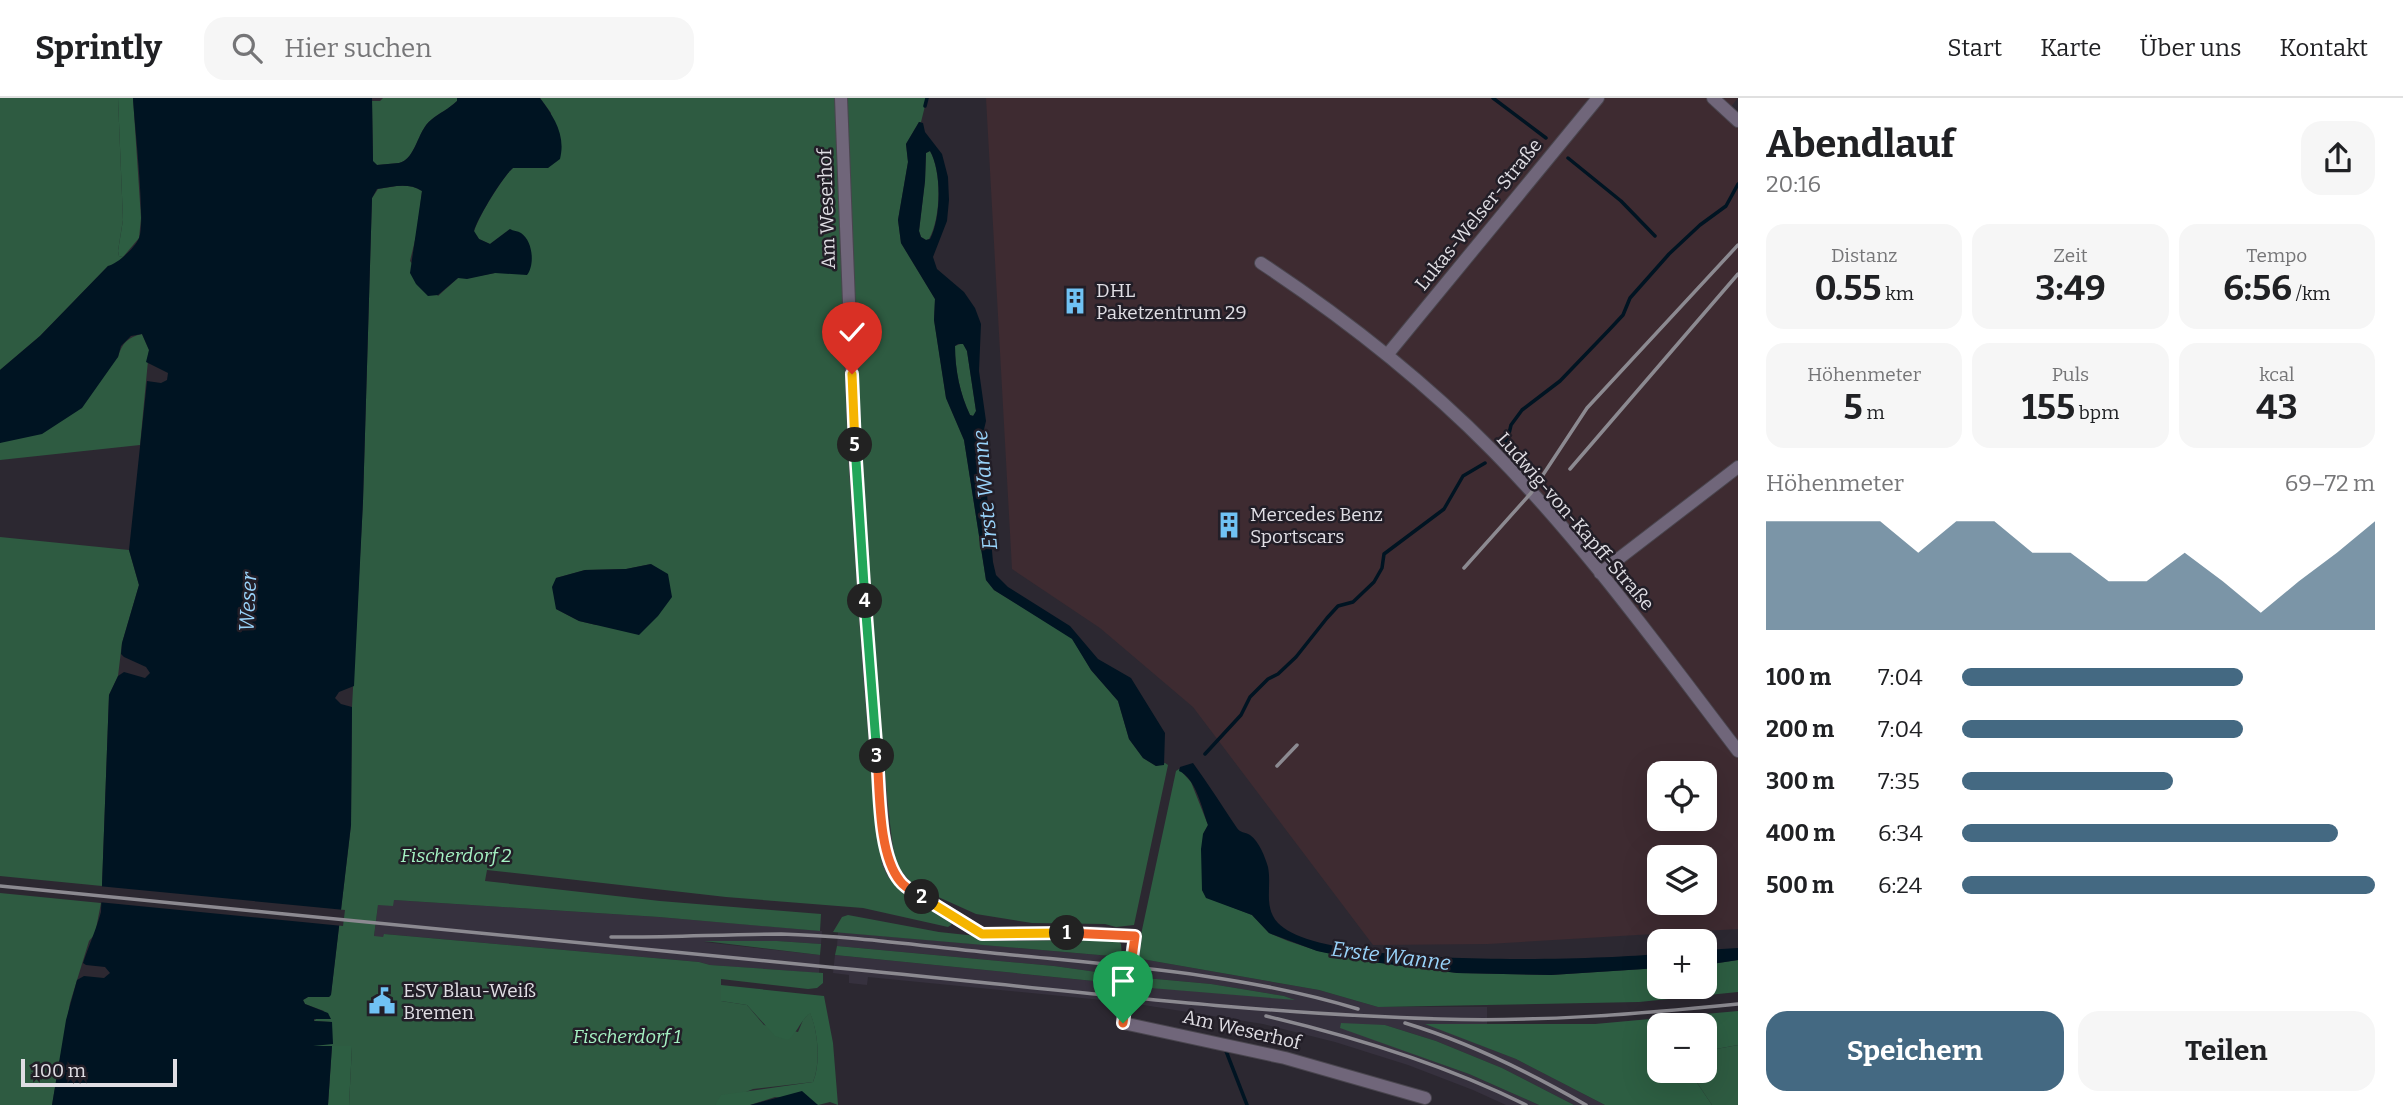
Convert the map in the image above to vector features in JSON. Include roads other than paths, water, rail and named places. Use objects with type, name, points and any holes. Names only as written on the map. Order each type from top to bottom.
[{"type":"street","name":"Am Weserhof","points":[[841,98],[855,456],[869,662],[883,830],[889,863],[894,873],[906,887],[982,934],[1091,933],[1135,936],[1123,1023],[1285,1058],[1426,1098]]},
{"type":"street","name":"Lukas-Welser-Straße","points":[[1387,355],[1598,98]]},
{"type":"street","points":[[1713,98],[1738,121]]},
{"type":"street","name":"Ludwig-von-Kapff-Straße","points":[[1261,263],[1310,295],[1387,355],[1492,450],[1600,573],[1738,751]]},
{"type":"street","points":[[1600,573],[1738,467]]},
{"type":"water","name":"Weser","points":[[133,98],[372,98],[373,161],[377,165],[405,160],[413,151],[426,125],[454,104],[457,98],[540,98],[560,134],[560,159],[548,168],[513,168],[491,198],[474,231],[479,239],[490,244],[510,229],[521,233],[532,253],[527,275],[495,273],[467,279],[458,278],[438,295],[428,296],[410,273],[422,191],[406,186],[394,186],[377,189],[372,198],[363,501],[354,686],[339,692],[335,698],[341,704],[352,707],[351,825],[331,995],[303,1000],[305,1004],[328,1013],[331,1019],[314,1021],[332,1022],[333,1044],[313,1046],[332,1046],[328,1105],[52,1105],[66,1020],[77,980],[84,976],[104,978],[110,973],[105,967],[83,963],[101,912],[109,695],[118,676],[124,672],[145,678],[150,673],[146,667],[121,654],[139,585],[129,550],[147,381],[161,383],[167,380],[168,373],[146,362],[149,350],[142,334],[131,336],[121,346],[118,357],[82,408],[42,434],[0,443],[0,370],[40,336],[108,266],[125,255],[139,238],[140,193]]},
{"type":"water","points":[[919,122],[923,123],[925,132],[942,154],[948,177],[949,200],[947,221],[933,257],[937,269],[964,292],[975,308],[981,324],[979,371],[986,421],[982,438],[996,575],[1008,587],[1070,626],[1098,659],[1131,678],[1165,733],[1164,765],[1156,766],[1143,758],[1129,739],[1118,701],[1091,670],[1072,639],[994,590],[986,580],[964,440],[946,398],[934,320],[935,299],[901,243],[898,220],[908,162],[906,144]],"holes":[[[930,151],[937,171],[939,195],[934,230],[930,239],[926,240],[921,237],[919,231],[926,153]],[[963,344],[967,351],[976,411],[973,416],[966,407],[959,382],[955,346]]]},
{"type":"water","points":[[651,564],[668,574],[672,597],[639,635],[579,621],[556,609],[552,587],[556,578],[585,570],[626,569]]},
{"type":"water","points":[[1193,763],[1238,830],[1253,838],[1268,867],[1269,904],[1273,917],[1278,923],[1304,938],[1346,948],[1400,955],[1460,958],[1647,955],[1647,969],[1551,975],[1457,973],[1365,961],[1317,951],[1269,933],[1252,915],[1206,898],[1202,890],[1201,849],[1203,834],[1208,825],[1194,787],[1179,771],[1180,767]]},
{"type":"water","points":[[1738,948],[1738,960],[1717,963],[1717,949]]},
{"type":"water","points":[[802,1091],[818,1105],[750,1105]]},
{"type":"waterway","name":"Erste Wanne","points":[[925,106],[927,98]]},
{"type":"waterway","name":"Erste Wanne","points":[[1493,98],[1546,138]]},
{"type":"waterway","name":"Erste Wanne","points":[[1568,158],[1621,201],[1655,236]]},
{"type":"waterway","points":[[1504,443],[1511,425],[1522,410],[1560,381],[1609,330],[1623,315],[1630,298],[1669,254],[1700,225],[1726,206],[1738,184]]},
{"type":"waterway","points":[[1205,754],[1241,715],[1250,697],[1296,657],[1338,606],[1353,602],[1374,582],[1382,568],[1384,554],[1444,509],[1463,476],[1485,463]]},
{"type":"waterway","points":[[1226,1051],[1247,1105]]},
{"type":"railway","points":[[1464,568],[1531,493],[1587,408],[1738,245]]},
{"type":"railway","points":[[1570,469],[1738,274]]},
{"type":"railway","points":[[1277,766],[1297,745]]},
{"type":"railway","points":[[0,886],[1289,1011],[1440,1019],[1515,1019],[1627,1014],[1738,1004]]},
{"type":"railway","points":[[611,937],[781,934],[864,939],[1227,979],[1358,1009]]},
{"type":"railway","points":[[1266,1016],[1399,1053],[1495,1090],[1526,1105]]},
{"type":"railway","points":[[1405,1023],[1498,1059],[1586,1105]]},
{"type":"place","name":"DHL Paketzentrum 29","points":[[1075,301]]},
{"type":"place","name":"Mercedes Benz Sportscars","points":[[1229,525]]},
{"type":"place","name":"ESV Blau-Weiß Bremen","points":[[382,1001]]},
{"type":"park label","name":"Fischerdorf 2","points":[[456,855]]},
{"type":"park label","name":"Fischerdorf 1","points":[[627,1036]]}]
